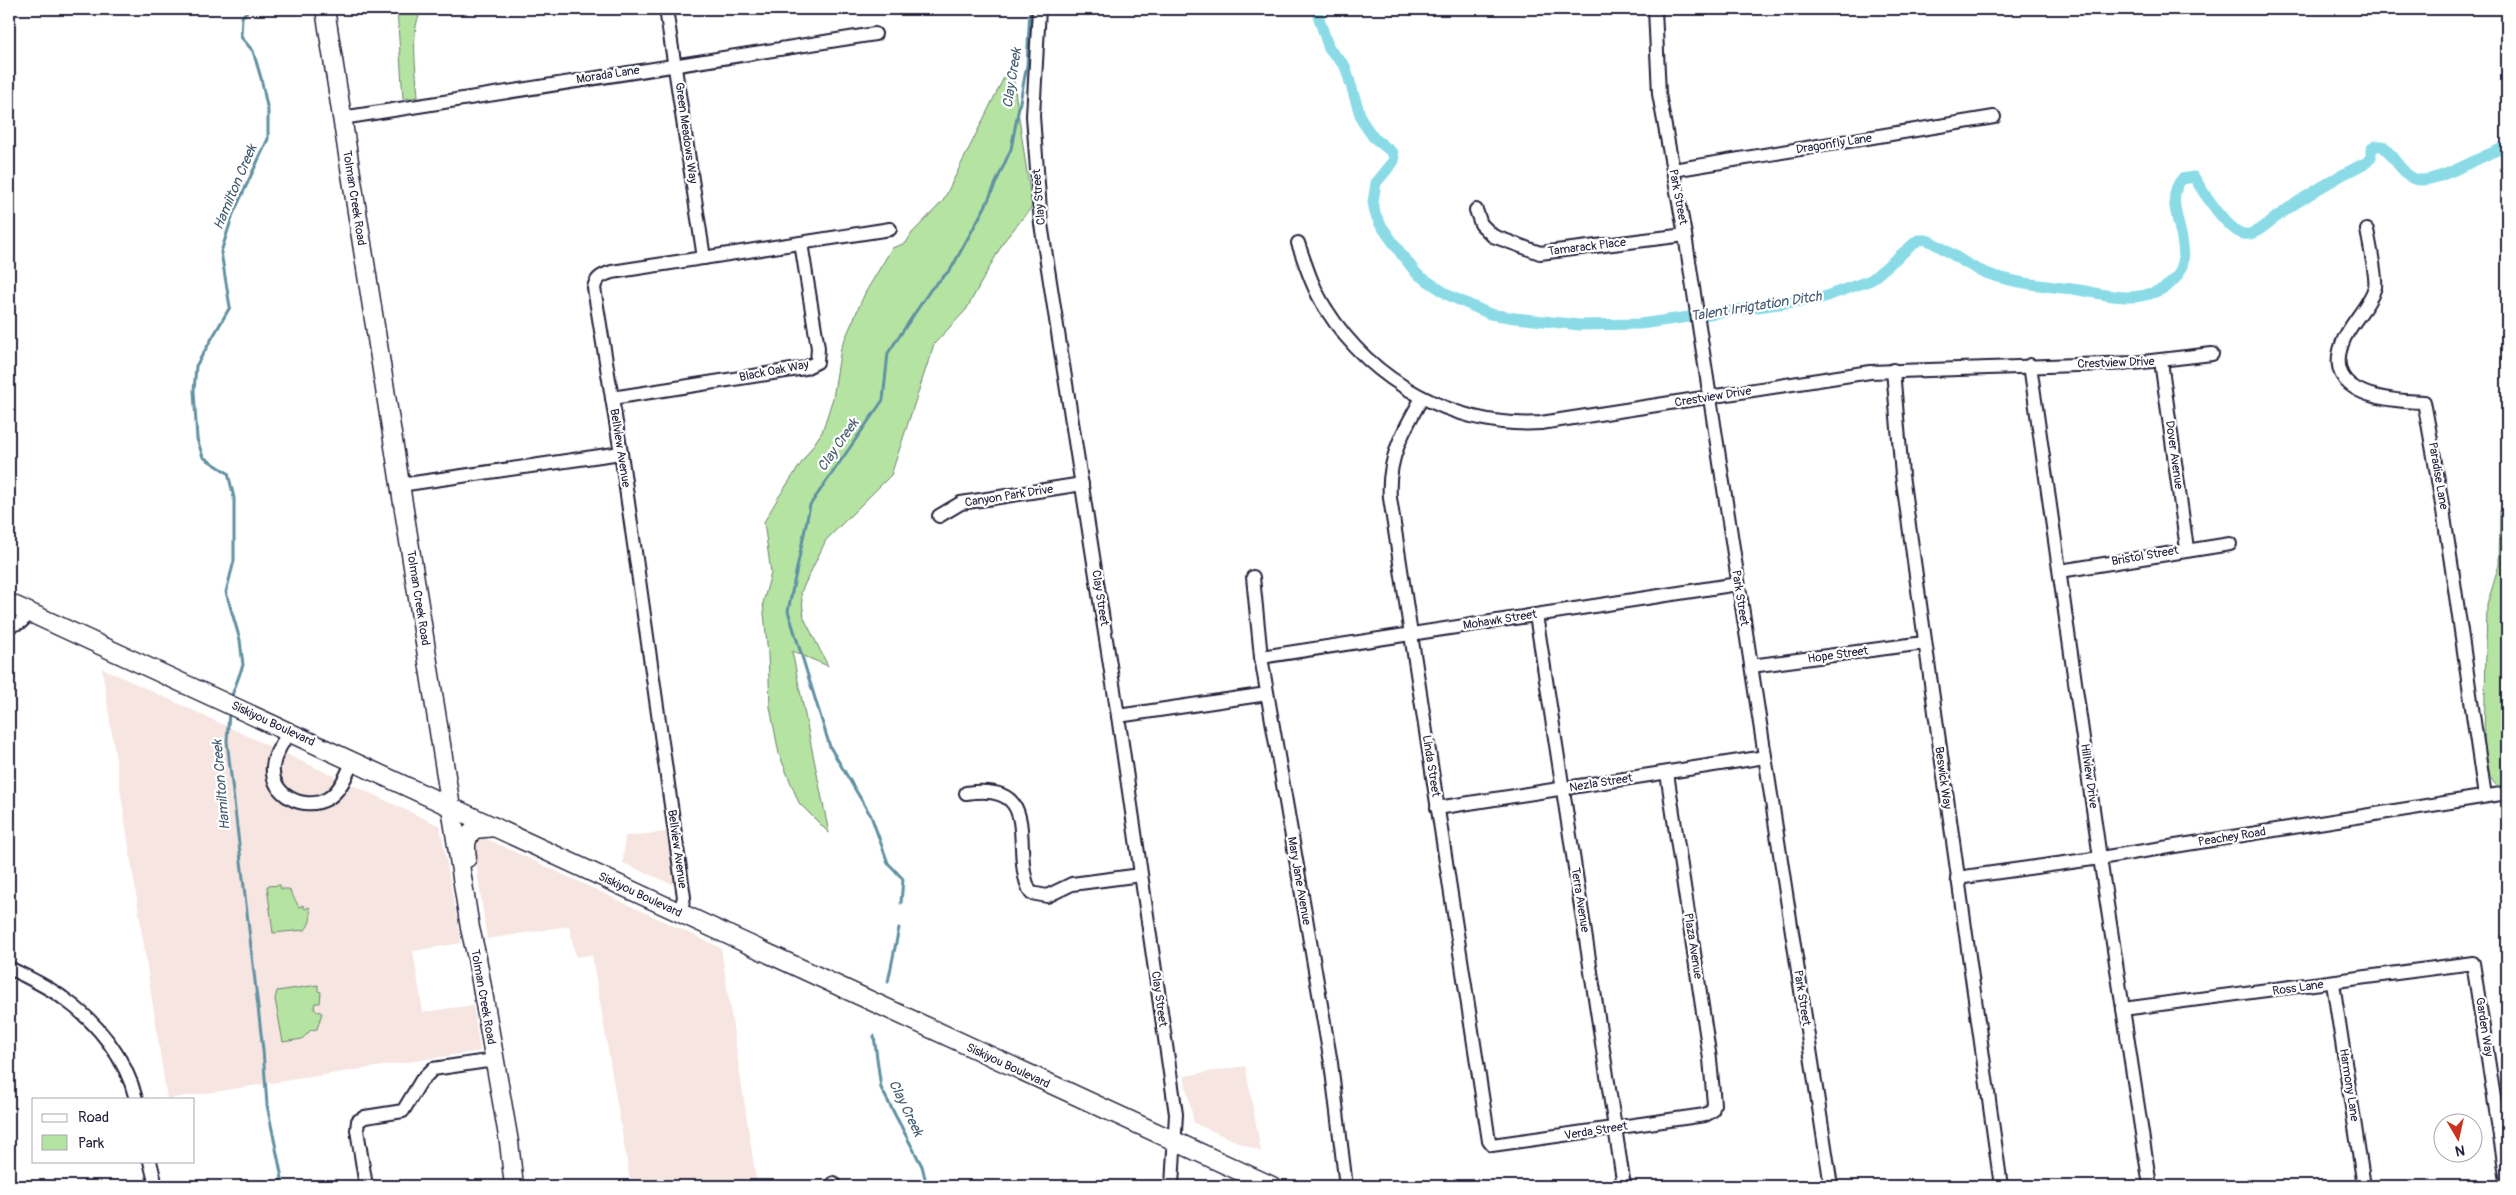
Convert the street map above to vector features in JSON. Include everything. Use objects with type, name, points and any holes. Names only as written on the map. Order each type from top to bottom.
[{"type":"main road","name":"Tolman Creek Road","points":[[325,9],[470,928],[477,958],[509,1142],[514,1186]]},
{"type":"main road","name":"Siskiyou Boulevard","points":[[9,602],[1272,1186]]},
{"type":"main road","points":[[470,928],[475,906],[465,847],[466,841],[474,829],[495,827]]},
{"type":"street","name":"Green Meadows Way","points":[[666,9],[676,64],[704,258]]},
{"type":"street","name":"Clay Street","points":[[1039,9],[1033,116],[1041,224],[1118,716],[1176,1114],[1172,1186]]},
{"type":"street","name":"Park Street","points":[[1655,9],[1659,94],[1685,235],[1831,1186]]},
{"type":"street","name":"Morada Lane","points":[[342,118],[875,34]]},
{"type":"street","name":"Dragonfly Lane","points":[[1673,170],[1994,117]]},
{"type":"street","name":"Tamarack Place","points":[[1476,210],[1480,224],[1493,236],[1501,241],[1540,253],[1685,235]]},
{"type":"street","name":"Bellview Avenue","points":[[680,913],[684,897],[621,453],[594,288],[598,279],[612,272],[890,229]]},
{"type":"street","name":"Paradise Lane","points":[[2367,230],[2375,286],[2364,309],[2342,342],[2337,363],[2345,381],[2368,394],[2392,401],[2424,402],[2446,519],[2452,576],[2486,796]]},
{"type":"street","name":"Black Oak Way","points":[[612,398],[805,368],[817,362],[818,348],[801,243]]},
{"type":"street","name":"Crestview Drive","points":[[1298,243],[1319,296],[1347,338],[1382,373],[1422,398],[1473,418],[1495,423],[1541,424],[1893,370],[2161,361],[2212,354]]},
{"type":"street","name":"Dover Avenue","points":[[2161,361],[2187,549]]},
{"type":"street","name":"Hillview Drive","points":[[2030,365],[2100,858],[2150,1186]]},
{"type":"street","name":"Beswick Way","points":[[1893,370],[1902,475],[1924,644],[2001,1186]]},
{"type":"street","name":"Linda Street","points":[[1422,398],[1397,445],[1388,480],[1489,1141]]},
{"type":"street","points":[[400,485],[621,453]]},
{"type":"street","name":"Canyon Park Drive","points":[[938,516],[961,503],[1082,484]]},
{"type":"street","name":"Bristol Street","points":[[2060,571],[2187,549],[2230,544]]},
{"type":"street","name":"Mary Jane Avenue","points":[[1253,577],[1261,657],[1331,1063],[1346,1186]]},
{"type":"street","name":"Mohawk Street","points":[[1261,657],[1738,584]]},
{"type":"street","points":[[9,626],[21,622],[30,612]]},
{"type":"street","name":"Terra Avenue","points":[[1536,615],[1624,1186]]},
{"type":"street","name":"Hope Street","points":[[1751,666],[1924,644]]},
{"type":"street","points":[[1118,716],[1267,694]]},
{"type":"street","points":[[289,732],[272,765],[276,787],[286,797],[298,802],[311,803],[327,799],[336,791],[353,761]]},
{"type":"street","name":"Nezla Street","points":[[1437,808],[1765,757]]},
{"type":"street","name":"Plaza Avenue","points":[[1667,772],[1713,1083],[1714,1104],[1712,1111],[1705,1115]]},
{"type":"street","points":[[966,793],[981,791],[998,793],[1016,806],[1021,824],[1025,880],[1031,893],[1047,896],[1072,884],[1141,875]]},
{"type":"street","name":"Peachey Road","points":[[1957,878],[2100,858],[2507,793]]},
{"type":"street","name":"Ross Lane","points":[[2123,1009],[2231,993],[2262,992],[2473,963]]},
{"type":"street","name":"Garden Way","points":[[2473,963],[2507,1181]]},
{"type":"street","points":[[9,968],[63,998],[89,1020],[125,1067],[136,1098]]},
{"type":"street","name":"Harmony Lane","points":[[2333,983],[2364,1186]]},
{"type":"street","points":[[366,1186],[357,1130],[358,1121],[365,1117],[404,1112],[420,1081],[433,1070],[494,1060]]},
{"type":"street","name":"Verda Street","points":[[1489,1141],[1492,1145],[1496,1146],[1705,1115]]},
{"type":"street","points":[[150,1162],[156,1186]]},
{"type":"shaded area","points":[[102,668],[440,826],[461,943],[413,951],[423,1012],[473,1005],[480,1051],[167,1098]]},
{"type":"shaded area","points":[[667,832],[674,885],[623,863],[625,836]]},
{"type":"shaded area","points":[[478,838],[485,838],[721,948],[757,1186],[631,1186],[592,955],[576,957],[569,926],[487,939],[473,843]]},
{"type":"shaded area","points":[[1245,1066],[1261,1152],[1194,1123],[1184,1076]]},
{"type":"green space","points":[[397,9],[424,9],[419,16],[415,37],[418,97],[403,99]]},
{"type":"green space","points":[[1011,63],[1032,207],[1004,241],[966,310],[934,344],[891,475],[826,540],[801,592],[804,618],[828,666],[792,651],[829,833],[799,803],[779,754],[770,707],[768,654],[763,603],[771,573],[764,522],[822,432],[833,398],[841,348],[865,293],[892,248],[906,243],[912,233],[943,201]]},
{"type":"green space","points":[[2507,509],[2507,785],[2497,786],[2490,776],[2484,742],[2487,605],[2499,565],[2500,510]]},
{"type":"green space","points":[[280,885],[281,889],[289,889],[299,907],[303,905],[305,909],[309,907],[309,925],[305,930],[273,933],[267,886]]},
{"type":"green space","points":[[318,985],[318,991],[321,992],[320,1003],[315,1003],[314,1009],[322,1013],[317,1029],[311,1030],[302,1039],[283,1042],[275,999],[277,991]]},
{"type":"waterway","name":"Hamilton Creek","points":[[231,698],[243,665],[240,640],[226,592],[234,561],[234,498],[228,473],[203,457],[197,439],[194,391],[196,366],[230,307],[221,252],[233,214],[268,139],[268,111],[261,78],[253,51],[241,37],[242,17],[249,9]]},
{"type":"waterway","name":"Clay Creek","points":[[901,903],[903,879],[888,863],[871,816],[830,747],[788,611],[810,505],[883,400],[888,353],[931,289],[951,269],[986,205],[1011,149],[1027,65],[1030,9]]},
{"type":"waterway","name":"Talent Irrigtation Ditch","points":[[1316,9],[1329,49],[1345,66],[1362,121],[1373,137],[1393,153],[1394,161],[1376,183],[1373,202],[1380,224],[1417,274],[1450,296],[1490,314],[1515,318],[1580,325],[1640,324],[1821,298],[1871,280],[1918,240],[1928,240],[1978,270],[1997,277],[2112,296],[2132,297],[2160,290],[2174,280],[2181,268],[2184,255],[2183,242],[2175,202],[2176,190],[2182,179],[2194,177],[2209,201],[2224,219],[2238,232],[2248,234],[2261,229],[2320,188],[2367,162],[2371,157],[2371,149],[2376,146],[2383,146],[2408,175],[2421,180],[2445,174],[2507,147]]},
{"type":"waterway","points":[[2507,584],[2502,618],[2507,751]]},
{"type":"waterway","name":"Hamilton Creek","points":[[229,712],[227,741],[263,1050],[267,1105],[282,1178],[278,1186]]},
{"type":"waterway","name":"Clay Creek","points":[[888,982],[899,928]]},
{"type":"waterway","name":"Clay Creek","points":[[874,1036],[881,1088],[922,1166],[927,1186]]}]
